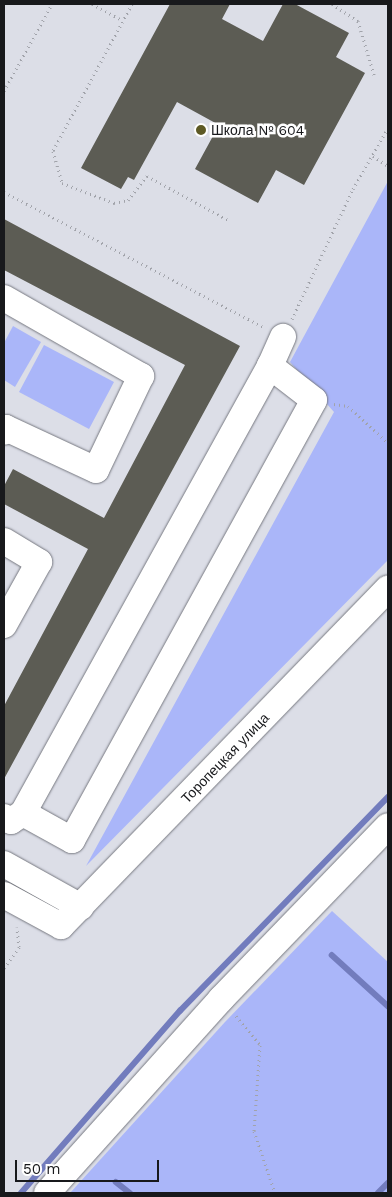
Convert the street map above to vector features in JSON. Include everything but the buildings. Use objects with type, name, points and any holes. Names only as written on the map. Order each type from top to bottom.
[{"type":"street","points":[[4,298],[141,376],[96,470],[5,429]]},
{"type":"street","points":[[270,366],[314,400],[72,840],[14,815],[270,366],[283,337]]},
{"type":"street","points":[[4,541],[38,562],[4,625]]},
{"type":"street","name":"Торопецкая улица","points":[[4,895],[61,926],[388,589]]},
{"type":"street","points":[[47,1193],[221,999],[388,826]]},
{"type":"street","points":[[4,864],[81,907]]},
{"type":"path","points":[[4,91],[52,4]]},
{"type":"path","points":[[92,4],[123,20]]},
{"type":"path","points":[[132,4],[53,151],[62,183],[114,203],[128,200],[147,176],[228,220]]},
{"type":"path","points":[[332,4],[358,21],[376,78]]},
{"type":"path","points":[[4,192],[283,337],[323,249],[388,128]]},
{"type":"path","points":[[372,156],[388,166]]},
{"type":"path","points":[[314,400],[348,406],[388,444]]},
{"type":"path","points":[[221,999],[260,1045],[254,1131],[274,1193]]},
{"type":"shaded area","points":[[388,181],[388,560],[86,866],[334,412],[290,362]]},
{"type":"shaded area","points":[[13,326],[41,342],[15,387],[4,380],[4,343]]},
{"type":"shaded area","points":[[44,345],[114,382],[89,429],[19,392]]},
{"type":"shaded area","points":[[332,911],[388,962],[388,1193],[70,1193],[225,1022]]},
{"type":"waterway","points":[[21,1193],[180,1011],[388,797]]},
{"type":"waterway","points":[[332,955],[388,1006]]},
{"type":"waterway","points":[[116,1182],[130,1193]]},
{"type":"waterway","points":[[378,1193],[388,1183]]},
{"type":"place","name":"Школа № 604","points":[[201,130]]}]
